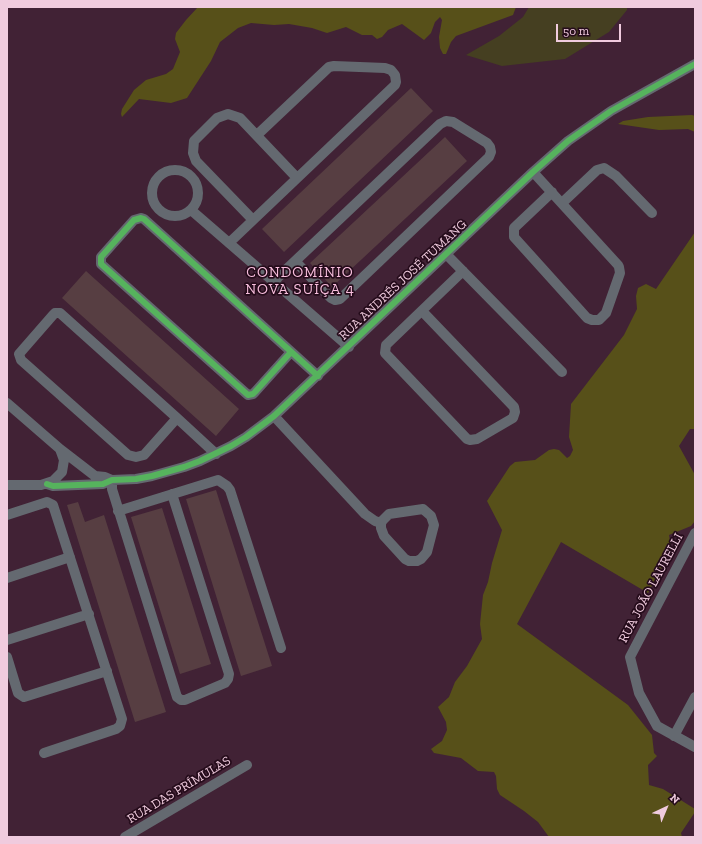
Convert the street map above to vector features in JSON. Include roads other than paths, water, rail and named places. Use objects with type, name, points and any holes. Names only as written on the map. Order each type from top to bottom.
[{"type":"street","name":"RUA ANDRÉS JOSÉ TUMANG","points":[[112,480],[136,479],[168,472],[216,454],[246,437],[274,416],[318,376],[533,172],[568,141],[625,103],[695,64]]},
{"type":"street","points":[[229,243],[395,85],[396,78],[393,72],[386,68],[329,67],[257,135]]},
{"type":"street","points":[[253,220],[196,160],[192,149],[197,138],[217,118],[224,114],[232,114],[240,118],[297,178]]},
{"type":"street","points":[[273,282],[295,261],[440,124],[446,121],[453,122],[487,143],[490,147],[489,156],[340,299],[335,300],[331,298],[295,261]]},
{"type":"street","points":[[562,203],[601,168],[616,176],[652,213]]},
{"type":"street","points":[[175,170],[186,173],[190,176],[197,185],[198,190],[197,201],[191,210],[186,214],[176,216],[170,216],[160,211],[154,202],[152,191],[156,180],[169,171],[175,170]]},
{"type":"street","points":[[533,172],[552,192],[618,265],[620,273],[606,313],[599,320],[587,318],[514,237],[514,228],[552,192]]},
{"type":"street","points":[[191,210],[349,347]]},
{"type":"street","points":[[291,352],[253,394],[248,395],[102,264],[101,257],[134,220],[141,218],[144,219],[318,376]]},
{"type":"street","points":[[446,254],[562,372]]},
{"type":"street","points":[[422,311],[514,407],[515,412],[512,418],[477,439],[467,439],[385,355],[384,351],[386,345],[463,271]]},
{"type":"street","points":[[177,418],[144,455],[136,457],[128,455],[21,360],[20,354],[53,315],[60,313],[177,418],[216,454]]},
{"type":"street","points":[[7,403],[60,449],[95,476],[105,477],[112,480]]},
{"type":"street","points":[[274,416],[365,514],[381,523]]},
{"type":"street","points":[[47,484],[58,477],[62,472],[64,460],[60,449]]},
{"type":"street","points":[[7,484],[47,484],[53,486],[103,484],[112,480]]},
{"type":"street","points":[[112,480],[112,489],[118,510],[177,697],[181,700],[185,700],[225,683],[229,674],[172,494]]},
{"type":"street","points":[[118,510],[218,480],[223,482],[230,490],[281,648]]},
{"type":"street","points":[[7,515],[46,502],[51,503],[54,507],[122,719],[120,726],[116,729],[44,753]]},
{"type":"street","points":[[423,510],[427,512],[431,516],[434,525],[425,556],[417,561],[405,559],[384,536],[381,523],[389,514],[423,510]]},
{"type":"street","name":"RUA JOÃO LAURELLI","points":[[695,533],[630,657],[639,693],[657,726],[695,747]]},
{"type":"street","points":[[7,578],[70,557]]},
{"type":"street","points":[[7,640],[89,614]]},
{"type":"street","points":[[7,657],[18,693],[24,697],[107,671]]},
{"type":"street","points":[[674,736],[695,697]]},
{"type":"street","name":"RUA DAS PRÍMULAS","points":[[125,837],[247,765]]},
{"type":"district","name":"CONDOMÍNIO NOVA SUÍÇA 4","points":[[300,282]]}]
